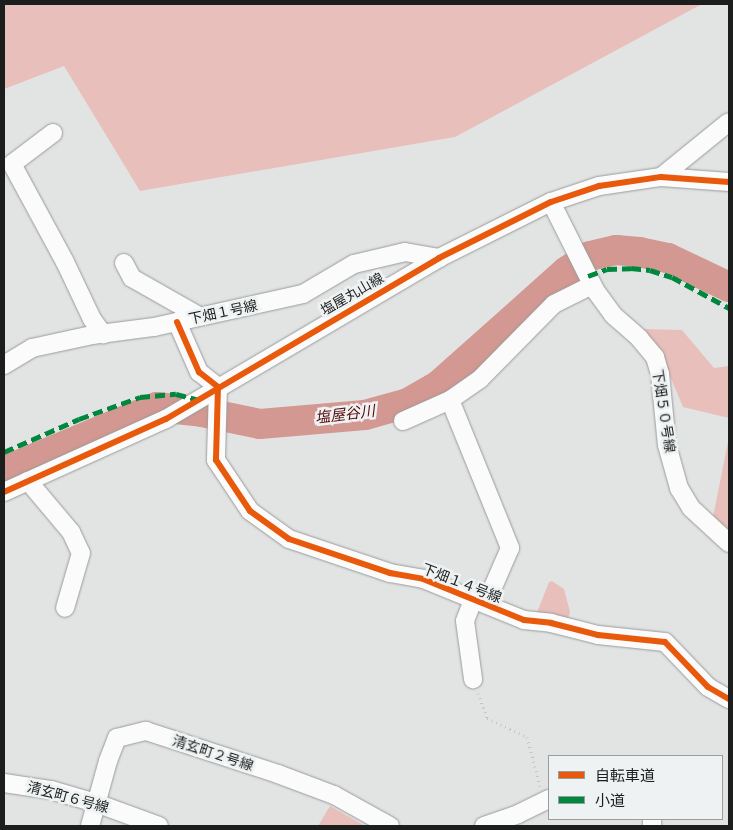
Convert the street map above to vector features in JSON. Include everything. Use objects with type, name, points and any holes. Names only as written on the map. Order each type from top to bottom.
[{"type":"street","points":[[661,177],[729,122]]},
{"type":"street","points":[[54,134],[12,164],[65,262],[92,320],[103,334]]},
{"type":"street","name":"塩屋丸山線","points":[[4,492],[166,419],[196,399],[218,395],[439,258],[551,202],[599,186],[661,177],[729,182]]},
{"type":"street","name":"下畑５０号線","points":[[551,202],[590,280],[613,315],[639,338],[655,357],[660,374],[667,445],[679,488],[691,508],[729,543]]},
{"type":"street","name":"下畑１号線","points":[[4,365],[32,348],[249,308],[303,294],[354,264],[405,252],[439,258]]},
{"type":"street","points":[[124,263],[132,278],[199,316]]},
{"type":"street","points":[[403,421],[450,400],[480,379],[554,304],[590,280]]},
{"type":"street","points":[[177,322],[199,372],[218,395]]},
{"type":"street","name":"下畑１４号線","points":[[218,395],[216,460],[250,511],[289,539],[390,573],[423,579],[524,620],[551,623],[598,635],[665,642],[708,687],[729,699]]},
{"type":"street","points":[[450,400],[510,548],[490,594]]},
{"type":"street","points":[[28,481],[71,532],[81,553],[65,608]]},
{"type":"street","points":[[473,600],[465,621],[473,679]]},
{"type":"street","name":"清玄町２号線","points":[[90,826],[108,761],[118,738],[146,731],[278,774],[334,795],[390,826]]},
{"type":"street","name":"清玄町６号線","points":[[4,783],[51,790],[96,803],[159,826]]},
{"type":"street","points":[[484,826],[546,800]]},
{"type":"path","points":[[473,679],[486,718],[526,737],[546,800]]},
{"type":"shaded area","points":[[4,4],[702,4],[455,137],[140,191],[64,66],[4,89]]},
{"type":"shaded area","points":[[641,329],[682,330],[714,368],[729,366],[729,418],[683,407],[662,357]]},
{"type":"shaded area","points":[[729,437],[729,538],[713,517]]},
{"type":"shaded area","points":[[552,581],[564,589],[570,612],[566,627],[536,615],[549,582]]},
{"type":"shaded area","points":[[330,806],[365,826],[318,826]]},
{"type":"waterway","name":"塩屋谷川","points":[[4,471],[157,407],[202,412],[260,424],[365,415],[408,403],[439,385],[567,271],[590,256],[616,250],[639,252],[668,258],[729,287]]},
{"type":"marked path","points":[[588,276],[607,269],[631,268],[650,270],[672,277],[729,308]]},
{"type":"marked path","points":[[4,452],[79,419],[140,397],[176,394],[196,399]]},
{"type":"cycle path","points":[[4,492],[166,419],[439,258],[551,202],[599,186],[661,177],[729,182]]},
{"type":"cycle path","points":[[177,322],[199,372],[218,387],[216,460],[250,511],[289,539],[390,573],[423,579],[524,620],[551,623],[598,635],[665,642],[708,687],[729,699]]}]
